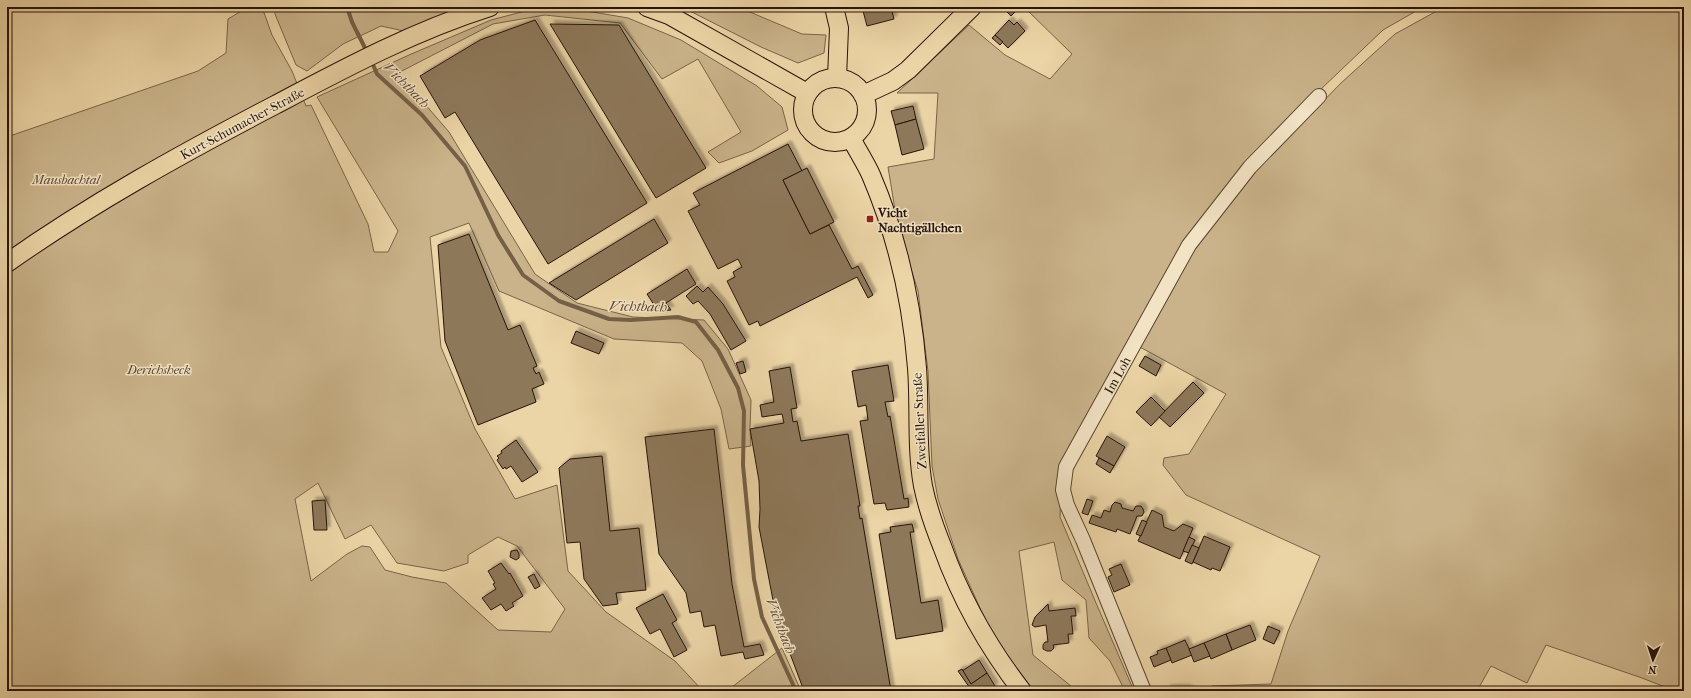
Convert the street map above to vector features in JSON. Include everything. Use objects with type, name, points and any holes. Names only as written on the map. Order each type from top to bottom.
[{"type":"main road","name":"Kurt-Schumacher-Straße","points":[[7,263],[105,198],[156,168],[381,50],[446,23],[490,7]]},
{"type":"main road","points":[[647,7],[676,19],[808,93]]},
{"type":"main road","points":[[834,7],[839,28],[837,78]]},
{"type":"main road","points":[[863,95],[893,81],[908,70],[972,7]]},
{"type":"main road","points":[[830,78],[837,78],[847,80],[857,86],[866,103],[866,119],[862,127],[851,138],[832,142],[822,140],[808,127],[804,119],[804,101],[808,93],[817,83],[830,78]]},
{"type":"main road","name":"Zweifaller Straße","points":[[851,138],[870,175],[882,204],[907,294],[914,332],[917,370],[920,468],[927,502],[946,558],[961,594],[991,649],[1022,691]]},
{"type":"street","name":"Im Loh","points":[[1144,691],[1083,540],[1067,505],[1063,490],[1066,467],[1189,246],[1250,167],[1319,96]]},
{"type":"green space","points":[[248,7],[262,7],[272,35],[292,71],[306,106],[311,105],[368,224],[374,252],[388,252],[398,231],[317,97],[491,20],[533,9],[575,9],[628,18],[681,40],[757,86],[782,107],[788,130],[752,151],[719,163],[708,152],[741,132],[698,59],[662,79],[620,23],[545,15],[493,24],[398,73],[449,132],[535,274],[577,303],[633,317],[704,320],[728,349],[751,400],[751,446],[729,449],[721,409],[702,361],[682,343],[614,339],[499,291],[469,223],[430,237],[441,347],[475,429],[515,499],[557,485],[568,571],[606,612],[675,661],[703,691],[7,691],[7,137],[198,71],[226,53],[228,19]],"holes":[[[318,483],[345,539],[371,525],[397,563],[444,571],[468,563],[468,555],[498,537],[517,546],[565,609],[551,632],[498,630],[446,583],[412,577],[385,570],[370,547],[362,546],[347,554],[311,581],[295,499]]]},
{"type":"green space","points":[[275,7],[466,7],[404,31],[381,26],[343,44],[307,71],[296,65],[275,14]]},
{"type":"green space","points":[[682,7],[738,7],[802,34],[826,35],[824,53],[798,63],[761,47]]},
{"type":"green space","points":[[1024,7],[1423,7],[1383,30],[1299,110],[1224,191],[1062,466],[1060,517],[1134,691],[1119,691],[1123,687],[1110,661],[1089,638],[1086,600],[1062,580],[1054,542],[1019,551],[1033,655],[1077,691],[1034,691],[998,643],[984,617],[958,559],[938,499],[932,466],[928,371],[918,291],[898,228],[888,167],[934,159],[938,93],[897,93],[969,25],[1005,55],[1050,79],[1072,54]]},
{"type":"green space","points":[[1444,7],[1676,7],[1684,16],[1684,691],[1675,691],[1546,645],[1527,683],[1491,666],[1477,691],[1212,691],[1212,686],[1271,684],[1288,631],[1320,556],[1186,495],[1163,465],[1164,458],[1189,454],[1226,394],[1138,346],[1200,240],[1257,169],[1341,83],[1395,34]]},
{"type":"green space","points":[[782,648],[801,691],[727,691]]},
{"type":"building","points":[[862,7],[884,7],[885,10],[891,8],[894,19],[867,26]]},
{"type":"building","points":[[1012,7],[1018,9],[1011,16],[1007,12]]},
{"type":"building","points":[[535,20],[647,203],[548,264],[455,112],[445,118],[420,76],[480,40]]},
{"type":"building","points":[[1009,20],[1014,25],[1017,22],[1025,31],[1008,48],[995,35]]},
{"type":"building","points":[[550,24],[619,25],[706,168],[656,198]]},
{"type":"building","points":[[995,35],[1003,42],[1000,45],[992,38]]},
{"type":"building","points":[[913,106],[916,119],[895,125],[891,111]]},
{"type":"building","points":[[916,119],[924,149],[902,155],[895,125]]},
{"type":"building","points":[[788,144],[802,171],[783,180],[810,234],[829,225],[852,269],[858,266],[873,295],[868,298],[857,277],[760,326],[758,321],[749,325],[727,281],[735,277],[733,272],[742,267],[738,259],[718,269],[688,211],[700,205],[693,193]]},
{"type":"building","points":[[807,168],[834,222],[810,234],[783,180]]},
{"type":"building","points":[[654,219],[668,243],[576,300],[549,283]]},
{"type":"building","points":[[469,234],[508,330],[520,325],[537,366],[533,368],[536,374],[539,372],[544,384],[532,389],[536,402],[478,425],[445,341],[438,245]]},
{"type":"building","points":[[687,269],[696,284],[666,303],[671,310],[658,311],[647,294]]},
{"type":"building","points":[[697,286],[703,292],[708,287],[723,304],[746,341],[731,350],[710,314],[698,301],[693,304],[686,296]]},
{"type":"building","points":[[576,331],[604,343],[599,354],[571,343]]},
{"type":"building","points":[[1145,356],[1161,365],[1156,376],[1139,366]]},
{"type":"building","points":[[743,361],[746,372],[740,374],[736,363]]},
{"type":"building","points":[[888,365],[894,401],[885,402],[888,417],[890,416],[904,499],[908,498],[909,507],[887,510],[885,503],[874,504],[860,421],[868,420],[866,405],[858,407],[852,371]]},
{"type":"building","points":[[790,367],[797,408],[791,409],[793,422],[797,421],[801,441],[848,434],[860,506],[858,506],[860,519],[862,518],[891,691],[804,691],[776,616],[759,527],[759,481],[750,429],[784,423],[782,414],[762,417],[760,405],[774,402],[769,371]]},
{"type":"building","points":[[1193,382],[1204,393],[1170,427],[1159,417]]},
{"type":"building","points":[[1151,397],[1165,411],[1151,426],[1136,412]]},
{"type":"building","points":[[714,429],[732,584],[744,647],[760,644],[764,655],[745,659],[743,652],[721,656],[715,625],[704,627],[701,611],[690,613],[686,593],[659,554],[645,437]]},
{"type":"building","points":[[1107,436],[1125,447],[1114,466],[1096,456]]},
{"type":"building","points":[[516,440],[538,472],[522,482],[511,466],[503,469],[497,460],[499,458],[497,456],[502,453],[501,451]]},
{"type":"building","points":[[602,456],[610,531],[639,528],[646,590],[616,593],[618,604],[603,606],[584,579],[580,542],[567,543],[559,468],[570,459]]},
{"type":"building","points":[[1099,458],[1114,466],[1110,473],[1096,464]]},
{"type":"building","points":[[1087,499],[1093,501],[1088,515],[1082,513]]},
{"type":"building","points":[[325,500],[327,530],[314,530],[312,501]]},
{"type":"building","points":[[1115,502],[1121,504],[1122,508],[1133,511],[1136,506],[1141,506],[1143,509],[1144,512],[1142,516],[1137,516],[1130,534],[1117,529],[1116,532],[1089,523],[1092,515],[1101,518],[1104,510],[1110,512],[1112,505]]},
{"type":"building","points":[[1152,510],[1162,515],[1164,527],[1174,531],[1183,524],[1193,528],[1180,559],[1138,541]]},
{"type":"building","points":[[1142,520],[1147,522],[1141,536],[1136,534]]},
{"type":"building","points":[[912,524],[914,532],[910,532],[921,603],[938,600],[943,631],[896,639],[879,534],[891,532],[890,527]]},
{"type":"building","points":[[1204,536],[1230,547],[1220,571],[1212,568],[1211,570],[1193,562]]},
{"type":"building","points":[[1189,537],[1195,540],[1189,553],[1183,551]]},
{"type":"building","points":[[1192,545],[1199,548],[1192,564],[1185,561]]},
{"type":"building","points":[[517,550],[519,558],[516,560],[510,557],[511,551]]},
{"type":"building","points":[[501,563],[509,574],[510,573],[523,596],[512,603],[514,606],[506,611],[501,604],[491,610],[482,598],[496,589],[493,584],[495,583],[488,571]]},
{"type":"building","points":[[1121,564],[1130,585],[1114,592],[1108,577],[1112,575],[1109,569]]},
{"type":"building","points":[[534,574],[540,586],[535,589],[528,577]]},
{"type":"building","points":[[663,594],[677,620],[672,623],[687,650],[674,657],[660,629],[650,634],[636,608]]},
{"type":"building","points":[[1048,604],[1049,611],[1075,608],[1076,616],[1071,616],[1073,634],[1068,634],[1069,643],[1053,645],[1054,648],[1051,651],[1043,649],[1045,642],[1048,642],[1046,625],[1035,627],[1032,625],[1035,617]]},
{"type":"building","points":[[1250,625],[1256,640],[1232,650],[1226,634]]},
{"type":"building","points":[[1268,626],[1280,631],[1274,644],[1263,639]]},
{"type":"building","points":[[1226,634],[1232,650],[1211,659],[1204,643]]},
{"type":"building","points":[[1185,640],[1192,655],[1172,663],[1166,648]]},
{"type":"building","points":[[1204,643],[1210,656],[1194,662],[1189,649]]},
{"type":"building","points":[[1166,648],[1171,660],[1154,667],[1150,657],[1158,654],[1157,651]]},
{"type":"building","points":[[979,660],[987,673],[971,684],[962,671]]},
{"type":"building","points":[[962,669],[971,684],[987,673],[995,686],[989,691],[972,691],[958,671]]},
{"type":"building","points":[[1186,688],[1194,691],[1166,691],[1166,689]]},
{"type":"waterway","name":"Vichtbach","points":[[347,7],[352,22],[367,52]]},
{"type":"waterway","name":"Vichtbach","points":[[371,60],[377,74],[422,115],[465,166],[498,235],[523,275],[559,301],[609,319],[631,320],[678,317],[696,322],[718,350],[738,388],[744,411],[743,465],[754,579],[762,617],[796,691]]},
{"type":"place","name":"Vicht Nachtigällchen","points":[[870,219]]},
{"type":"park label","name":"Mausbachtal","points":[[66,179]]},
{"type":"park label","name":"Derichsheck","points":[[159,369]]}]
